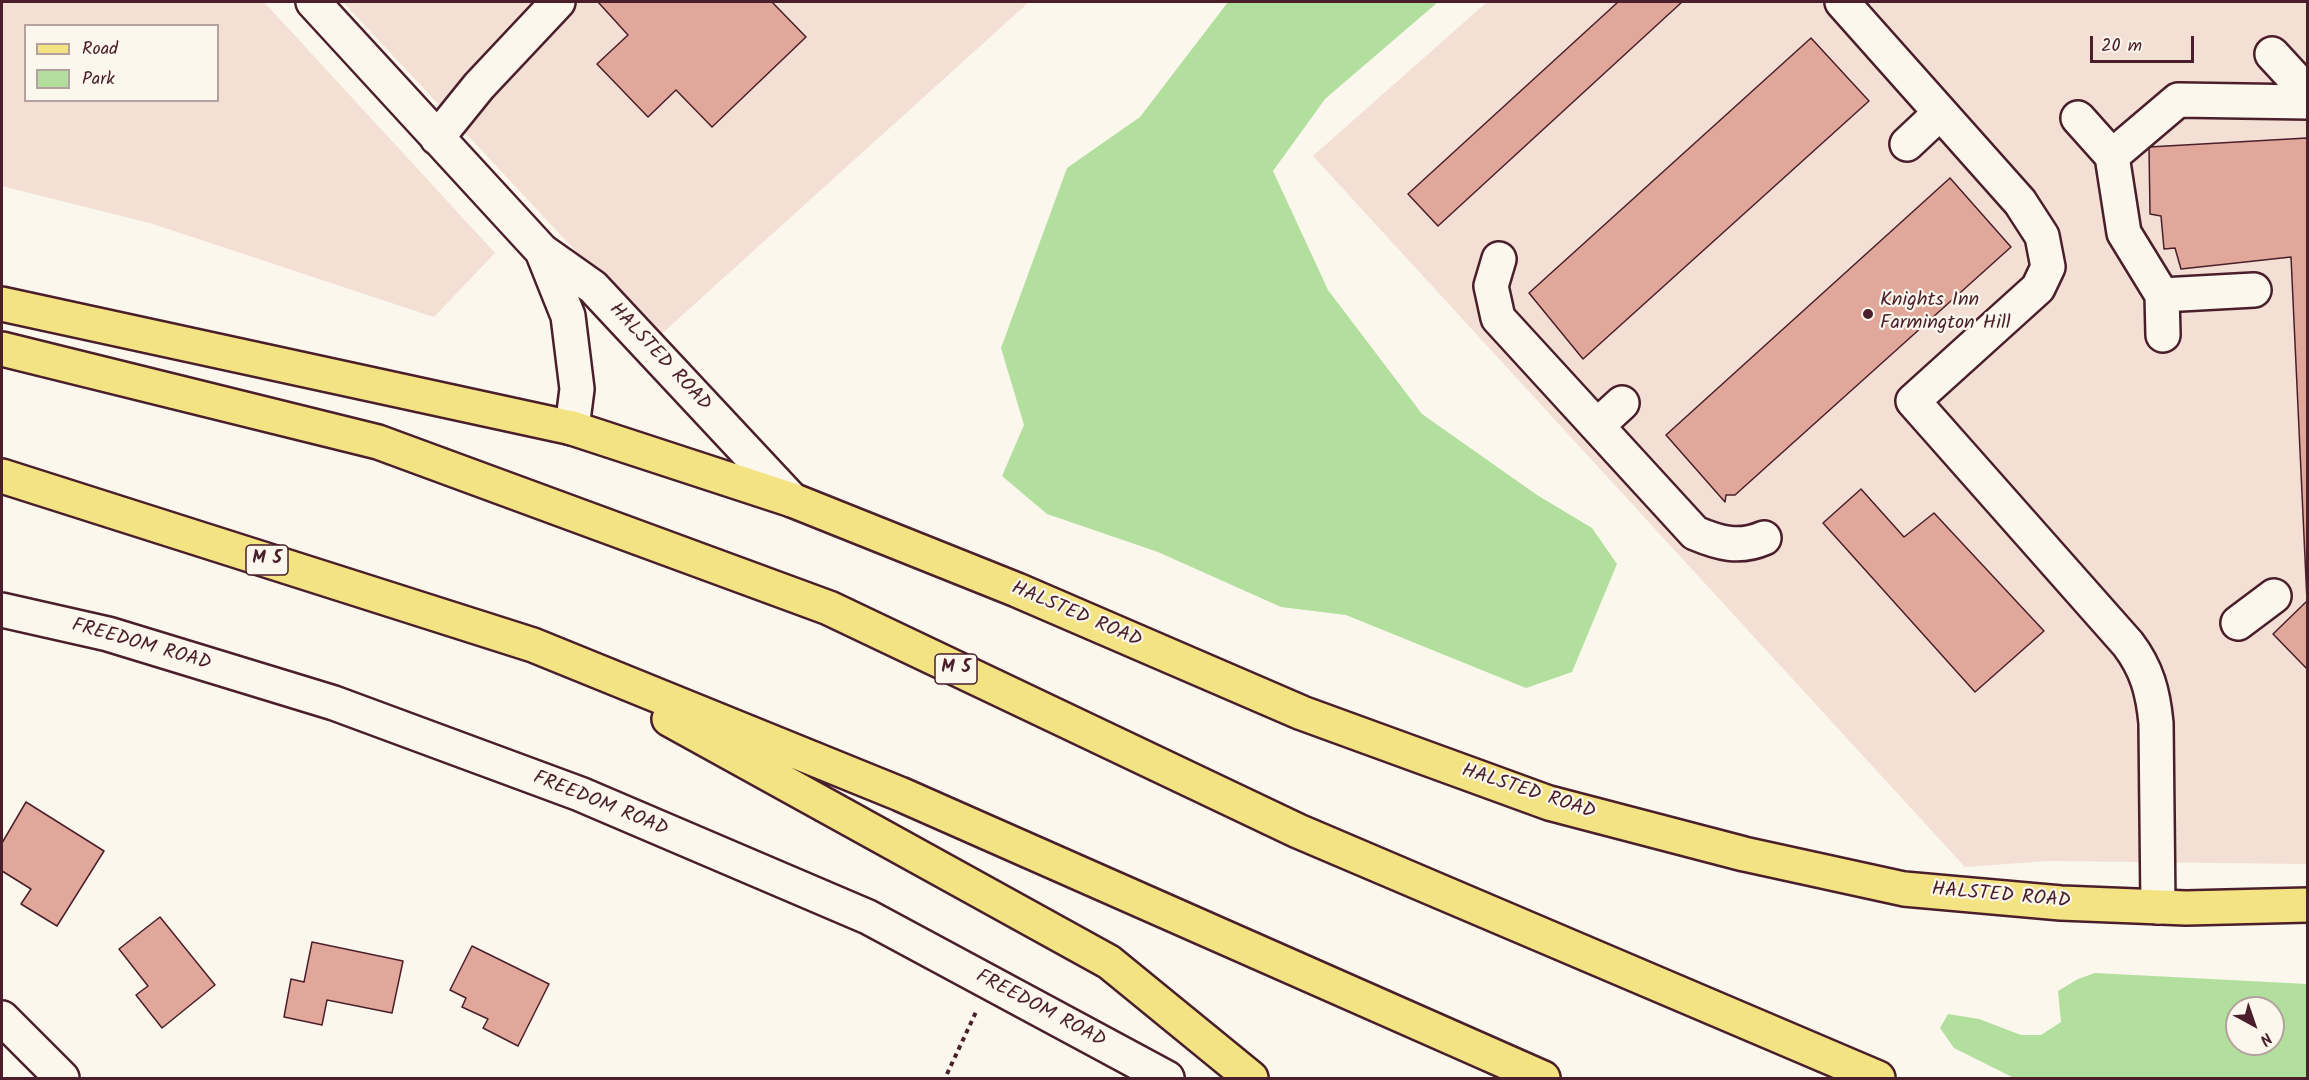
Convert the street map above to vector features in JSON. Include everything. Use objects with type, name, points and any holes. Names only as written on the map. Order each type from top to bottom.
[{"type":"main road","points":[[2,304],[572,428]]},
{"type":"main road","name":"M 5","points":[[2,349],[378,442],[829,608],[1298,831],[1878,1078]]},
{"type":"main road","name":"HALSTED ROAD","points":[[572,428],[792,500],[1017,590],[1302,713],[1549,803],[1744,854],[1904,889],[2061,903],[2158,907],[2307,905]]},
{"type":"main road","name":"M 5","points":[[2,476],[533,645],[900,794],[1543,1078]]},
{"type":"main road","points":[[533,645],[1109,962],[1251,1078]]},
{"type":"street","name":"HALSTED ROAD","points":[[313,2],[542,251],[593,287],[792,500]]},
{"type":"street","points":[[438,138],[486,78],[558,2]]},
{"type":"street","points":[[1842,2],[2020,202],[2042,236],[2048,267],[2038,288],[1913,400],[2128,644],[2143,664],[2154,694],[2156,723],[2158,907]]},
{"type":"street","points":[[2272,54],[2307,93]]},
{"type":"street","points":[[2112,156],[2170,90],[2307,102]]},
{"type":"street","points":[[1907,144],[1940,113]]},
{"type":"street","points":[[2078,118],[2112,156],[2124,233],[2162,295],[2163,335]]},
{"type":"street","name":"HALSTED ROAD","points":[[542,251],[568,316],[578,389],[572,428]]},
{"type":"street","points":[[1499,259],[1491,286],[1498,318],[1695,533],[1723,544],[1752,543],[1764,538]]},
{"type":"street","points":[[2162,295],[2254,290]]},
{"type":"street","points":[[1597,426],[1623,403]]},
{"type":"street","points":[[2238,623],[2274,596]]},
{"type":"street","name":"FREEDOM ROAD","points":[[2,610],[108,634],[334,703],[580,794],[868,917],[1167,1078]]},
{"type":"street","points":[[2,1018],[62,1078]]},
{"type":"path","points":[[947,1074],[990,983]]},
{"type":"shaded area","points":[[2,2],[264,2],[495,253],[434,317],[150,223],[2,186]]},
{"type":"shaded area","points":[[343,2],[1029,2],[657,338]]},
{"type":"shaded area","points":[[1487,2],[2307,2],[2307,864],[2048,861],[1965,867],[1313,156]]},
{"type":"green space","points":[[1228,2],[1438,2],[1325,99],[1273,171],[1328,290],[1422,414],[1537,495],[1592,528],[1617,564],[1572,672],[1526,688],[1346,615],[1281,607],[1158,552],[1047,514],[1002,476],[1024,425],[1001,348],[1067,168],[1140,117]]},
{"type":"green space","points":[[2095,973],[2307,984],[2307,1078],[2014,1078],[1954,1048],[1940,1028],[1948,1014],[1979,1019],[2021,1035],[2041,1035],[2061,1022],[2058,991],[2078,979]]},
{"type":"building","points":[[598,2],[772,2],[806,37],[712,127],[676,90],[648,117],[597,64],[628,35]]},
{"type":"building","points":[[1618,2],[1682,2],[1438,226],[1408,194]]},
{"type":"building","points":[[1811,38],[1869,101],[1583,359],[1529,293]]},
{"type":"building","points":[[2307,138],[2308,670],[2273,634],[2307,601],[2291,257],[2181,269],[2175,248],[2164,249],[2161,216],[2150,214],[2149,147]]},
{"type":"building","name":"Knights Inn Farmington Hill","points":[[1950,178],[2011,247],[1735,495],[1726,495],[1725,502],[1666,435]]},
{"type":"building","points":[[1861,489],[1904,537],[1934,513],[2044,631],[1975,692],[1823,523]]},
{"type":"building","points":[[26,802],[104,851],[57,926],[21,904],[31,889],[2,871],[2,843]]},
{"type":"building","points":[[160,917],[215,985],[162,1028],[136,995],[148,986],[119,949]]},
{"type":"building","points":[[312,942],[403,961],[392,1013],[327,1000],[322,1025],[284,1017],[291,979],[304,982]]},
{"type":"building","points":[[472,946],[549,984],[518,1046],[483,1028],[488,1019],[462,1007],[466,998],[450,990]]},
{"type":"place","name":"Knights Inn Farmington Hill","points":[[1868,314]]}]
